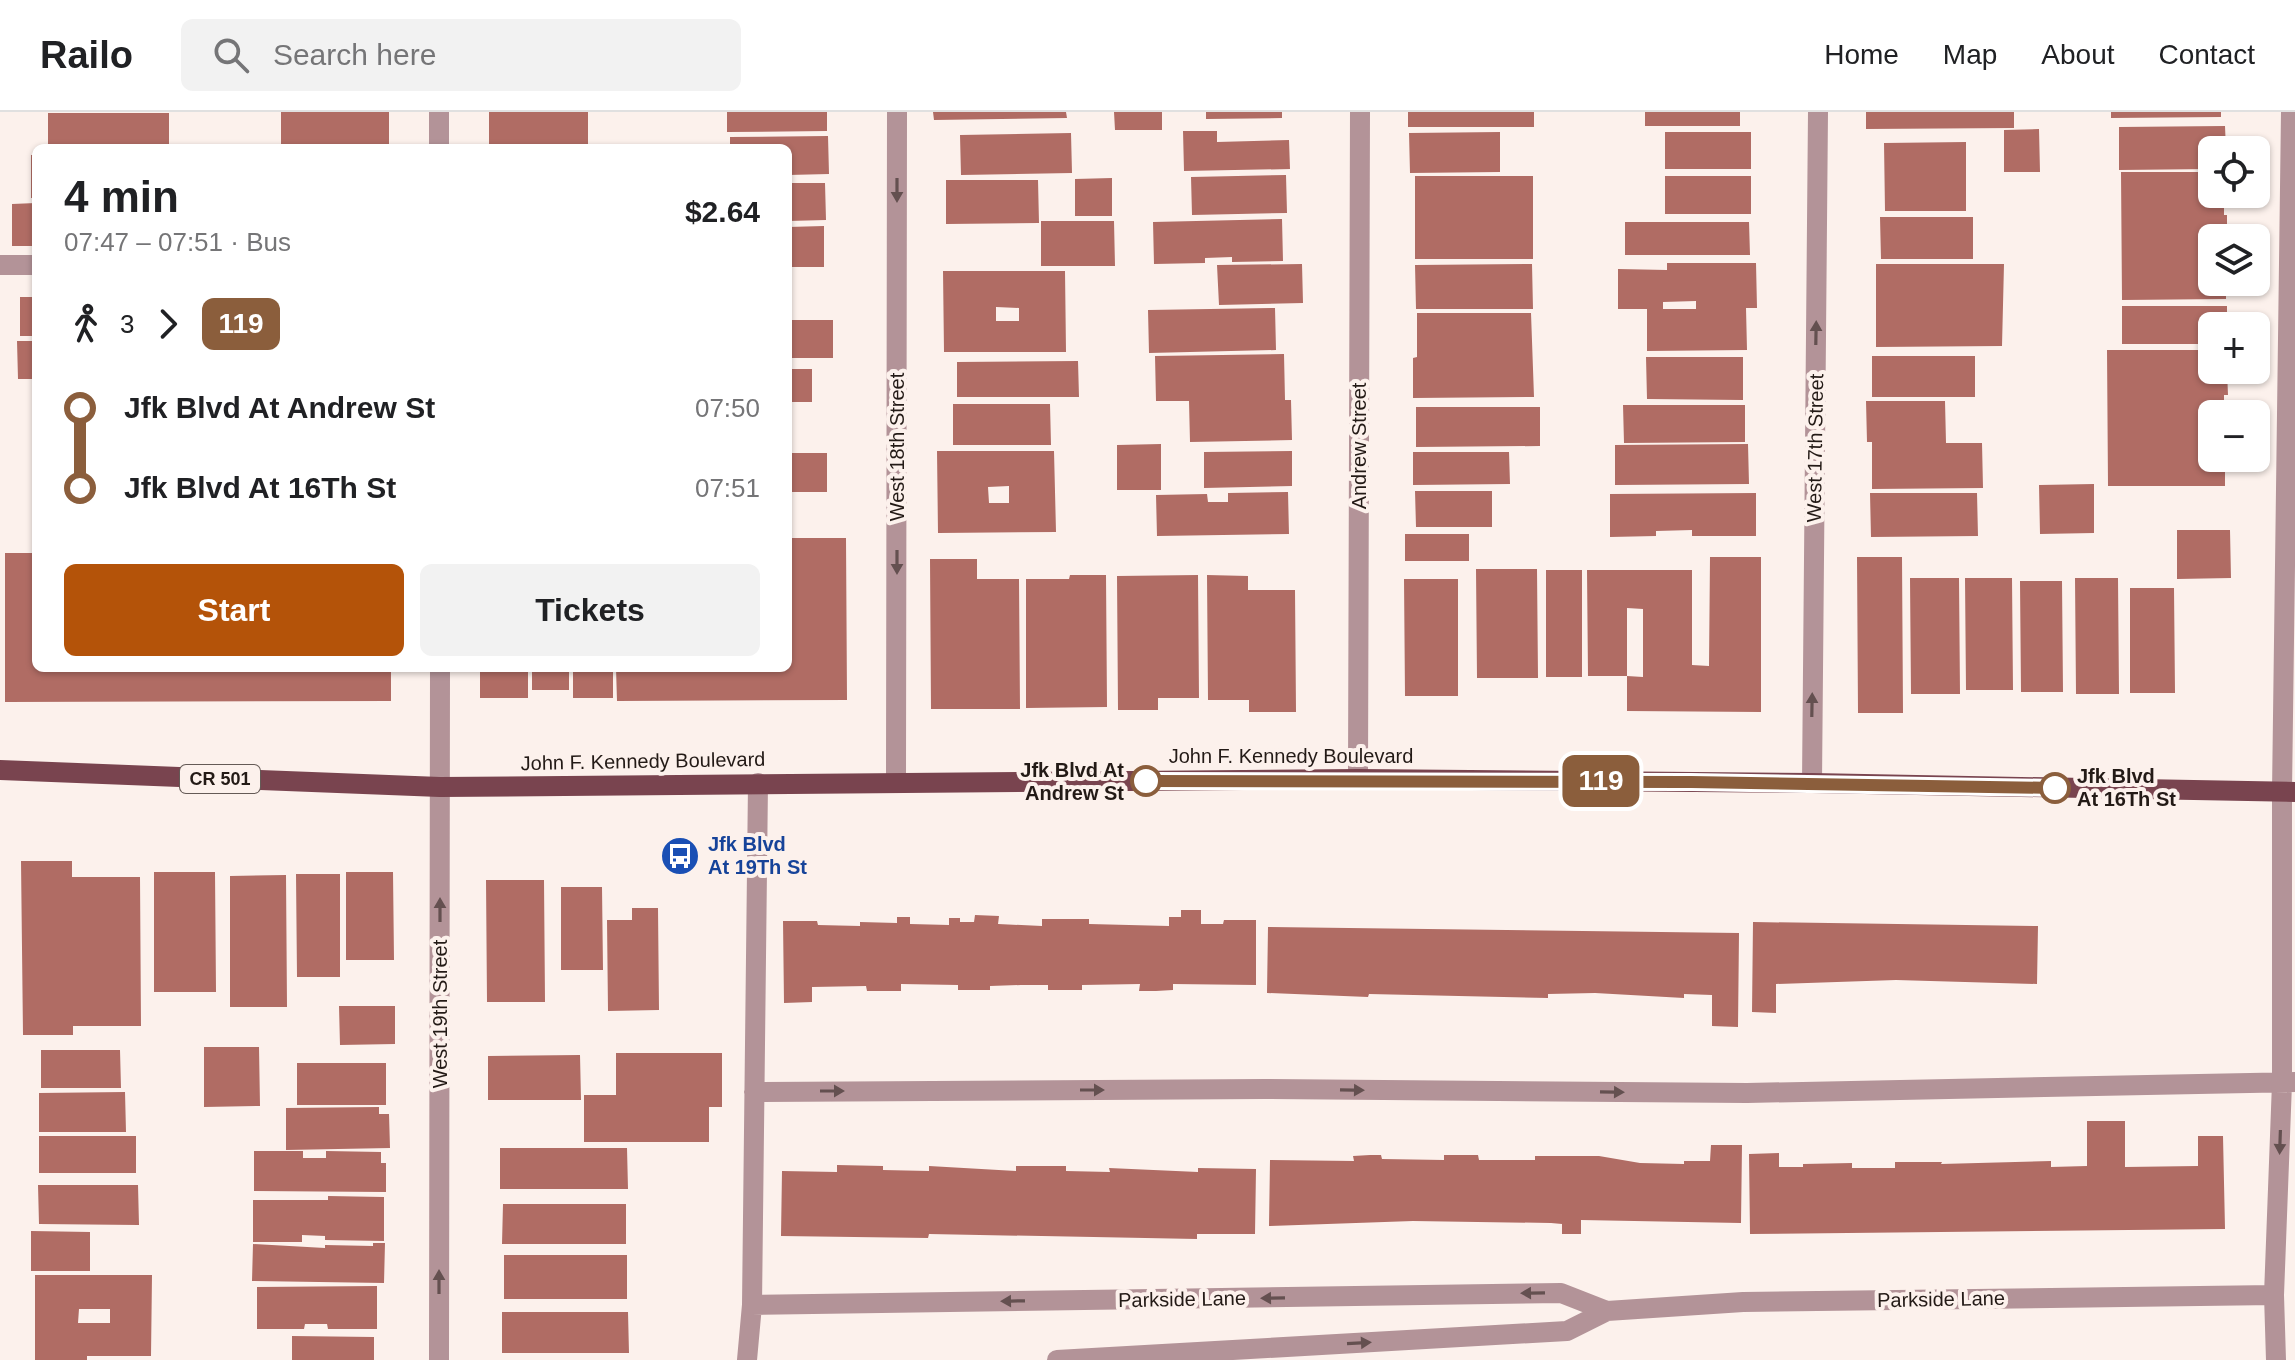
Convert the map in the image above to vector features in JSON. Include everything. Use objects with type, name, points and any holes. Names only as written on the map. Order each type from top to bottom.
[{"type":"main road","name":"John F. Kennedy Boulevard","points":[[0,770],[440,787],[1358,779],[2288,792]]},
{"type":"street","points":[[439,112],[439,144]]},
{"type":"street","name":"West 18th Street","points":[[896,782],[897,112]]},
{"type":"street","name":"Andrew Street","points":[[1358,779],[1360,112]]},
{"type":"street","name":"West 17th Street","points":[[1812,783],[1818,112]]},
{"type":"street","points":[[2276,1360],[2274,1295],[2288,1083],[2291,112]]},
{"type":"street","points":[[0,265],[32,265]]},
{"type":"street","name":"West 19th Street","points":[[439,1360],[440,672]]},
{"type":"street","points":[[747,1360],[752,1305],[758,783]]},
{"type":"street","points":[[754,1092],[1280,1089],[1747,1093],[2288,1083]]},
{"type":"street","name":"Parkside Lane","points":[[752,1305],[1561,1293],[1607,1311]]},
{"type":"street","name":"Parkside Lane","points":[[1057,1360],[1567,1331],[1607,1311],[1743,1302],[2274,1295]]},
{"type":"building","points":[[281,112],[389,112],[389,144],[281,144]]},
{"type":"building","points":[[489,112],[588,112],[588,144],[489,144]]},
{"type":"building","points":[[727,112],[827,112],[827,131],[727,132]]},
{"type":"building","points":[[933,112],[1066,112],[1067,118],[934,120]]},
{"type":"building","points":[[1114,112],[1162,112],[1162,130],[1115,130]]},
{"type":"building","points":[[1206,112],[1282,112],[1282,118],[1206,119]]},
{"type":"building","points":[[1408,112],[1534,112],[1534,127],[1408,127]]},
{"type":"building","points":[[1645,112],[1740,112],[1740,126],[1645,126]]},
{"type":"building","points":[[1866,112],[2014,112],[2014,128],[1866,129]]},
{"type":"building","points":[[2111,112],[2221,112],[2221,117],[2111,118]]},
{"type":"building","points":[[48,113],[169,113],[169,144],[48,144]]},
{"type":"building","points":[[2225,126],[2225,136],[2198,136],[2198,169],[2119,170],[2119,127]]},
{"type":"building","points":[[2039,129],[2040,172],[2004,172],[2004,130]]},
{"type":"building","points":[[1183,131],[1217,131],[1217,142],[1289,140],[1290,169],[1184,171]]},
{"type":"building","points":[[1500,132],[1500,172],[1410,173],[1409,133]]},
{"type":"building","points":[[1665,132],[1751,132],[1751,169],[1665,169]]},
{"type":"building","points":[[1071,133],[1072,173],[961,175],[960,135]]},
{"type":"building","points":[[828,136],[829,174],[792,175],[792,144],[730,144],[730,137]]},
{"type":"building","points":[[1966,142],[1966,211],[1885,211],[1884,143]]},
{"type":"building","points":[[31,155],[32,155],[32,198]]},
{"type":"building","points":[[2121,172],[2198,172],[2198,208],[2224,208],[2227,224],[2198,224],[2198,296],[2226,296],[2226,299],[2122,300]]},
{"type":"building","points":[[1286,175],[1287,213],[1192,215],[1191,177]]},
{"type":"building","points":[[1415,176],[1533,176],[1533,259],[1415,259]]},
{"type":"building","points":[[1665,176],[1751,176],[1751,214],[1665,214]]},
{"type":"building","points":[[1112,178],[1112,216],[1075,216],[1075,179]]},
{"type":"building","points":[[946,180],[1038,180],[1039,223],[946,224]]},
{"type":"building","points":[[792,183],[825,183],[826,220],[792,221]]},
{"type":"building","points":[[32,203],[32,246],[12,246],[12,204]]},
{"type":"building","points":[[1880,217],[1973,217],[1973,259],[1881,259]]},
{"type":"building","points":[[1282,219],[1283,261],[1232,262],[1232,257],[1205,258],[1205,263],[1154,264],[1153,222]]},
{"type":"building","points":[[1041,221],[1114,221],[1115,266],[1041,266]]},
{"type":"building","points":[[1625,222],[1749,222],[1750,255],[1625,255]]},
{"type":"building","points":[[824,226],[824,267],[792,267],[792,227]]},
{"type":"building","points":[[1667,263],[1756,263],[1757,308],[1746,308],[1747,350],[1647,351],[1647,309],[1618,309],[1618,269],[1667,270]],"holes":[[[1696,301],[1696,309],[1663,309],[1663,302]]]},
{"type":"building","points":[[1302,264],[1303,303],[1219,305],[1217,265]]},
{"type":"building","points":[[1532,264],[1533,309],[1416,309],[1415,265]]},
{"type":"building","points":[[1876,264],[2004,264],[2002,346],[1876,347]]},
{"type":"building","points":[[943,271],[1065,271],[1066,352],[944,352]],"holes":[[[996,307],[1019,308],[1019,321],[996,321]]]},
{"type":"building","points":[[20,297],[32,297],[32,336],[20,336]]},
{"type":"building","points":[[2122,306],[2227,306],[2227,312],[2198,312],[2198,344],[2122,344]]},
{"type":"building","points":[[1275,308],[1276,350],[1149,353],[1148,310]]},
{"type":"building","points":[[1417,313],[1531,313],[1534,397],[1413,398]]},
{"type":"building","points":[[792,320],[833,320],[833,358],[792,358]]},
{"type":"building","points":[[17,341],[32,341],[32,379],[18,379]]},
{"type":"building","points":[[2107,350],[2198,350],[2198,384],[2228,384],[2228,395],[2224,395],[2224,400],[2198,400],[2198,472],[2225,472],[2225,486],[2108,486]]},
{"type":"building","points":[[1284,354],[1285,400],[1291,400],[1292,440],[1190,442],[1189,401],[1156,401],[1155,356]]},
{"type":"building","points":[[1872,356],[1975,356],[1975,397],[1872,397]]},
{"type":"building","points":[[1646,357],[1743,357],[1743,400],[1647,399]]},
{"type":"building","points":[[1078,361],[1079,397],[957,397],[957,362]]},
{"type":"building","points":[[792,369],[812,369],[812,402],[792,402]]},
{"type":"building","points":[[1866,401],[1945,401],[1946,443],[1982,443],[1983,488],[1872,489],[1872,442],[1867,442]]},
{"type":"building","points":[[953,404],[1050,404],[1051,445],[953,445]]},
{"type":"building","points":[[1623,405],[1745,405],[1745,442],[1624,443]]},
{"type":"building","points":[[1416,407],[1540,407],[1540,446],[1416,447]]},
{"type":"building","points":[[1161,444],[1161,490],[1117,490],[1117,445]]},
{"type":"building","points":[[1748,444],[1749,484],[1615,485],[1615,445]]},
{"type":"building","points":[[937,451],[1054,451],[1056,532],[938,533]],"holes":[[[1009,486],[1009,503],[989,503],[988,487]]]},
{"type":"building","points":[[1292,451],[1292,486],[1204,488],[1204,452]]},
{"type":"building","points":[[1413,452],[1509,452],[1510,484],[1413,485]]},
{"type":"building","points":[[792,453],[827,453],[827,492],[792,492]]},
{"type":"building","points":[[2094,484],[2094,533],[2040,534],[2039,485]]},
{"type":"building","points":[[1415,491],[1492,491],[1492,527],[1416,527]]},
{"type":"building","points":[[1288,492],[1289,534],[1157,536],[1156,495],[1207,494],[1208,502],[1228,502],[1228,493]]},
{"type":"building","points":[[1756,493],[1756,536],[1692,536],[1692,530],[1656,531],[1656,536],[1610,537],[1610,494]]},
{"type":"building","points":[[1870,493],[1977,493],[1978,536],[1871,537]]},
{"type":"building","points":[[2177,530],[2230,530],[2231,578],[2177,579]]},
{"type":"building","points":[[1405,534],[1469,534],[1469,561],[1405,561]]},
{"type":"building","points":[[792,538],[846,538],[847,700],[617,701],[616,672],[792,672]]},
{"type":"building","points":[[5,553],[32,553],[32,672],[391,672],[391,701],[5,702]]},
{"type":"building","points":[[1710,557],[1761,557],[1761,712],[1627,711],[1627,676],[1588,676],[1587,570],[1692,570],[1692,665],[1709,666]],"holes":[[[1627,608],[1643,609],[1643,677],[1627,676]]]},
{"type":"building","points":[[1857,557],[1902,557],[1903,713],[1858,713]]},
{"type":"building","points":[[930,559],[977,559],[977,579],[1019,579],[1020,709],[931,709]]},
{"type":"building","points":[[1476,569],[1537,569],[1538,678],[1477,678]]},
{"type":"building","points":[[1546,570],[1582,570],[1582,677],[1546,677]]},
{"type":"building","points":[[1070,575],[1106,575],[1107,707],[1026,708],[1026,579],[1069,579]]},
{"type":"building","points":[[1198,575],[1199,698],[1158,698],[1158,710],[1118,710],[1117,576]]},
{"type":"building","points":[[1207,575],[1248,576],[1248,590],[1295,590],[1296,712],[1249,712],[1249,700],[1208,700]]},
{"type":"building","points":[[1910,578],[1959,578],[1960,694],[1911,694]]},
{"type":"building","points":[[1965,578],[2012,578],[2013,690],[1966,690]]},
{"type":"building","points":[[2075,578],[2118,578],[2119,694],[2076,694]]},
{"type":"building","points":[[1404,579],[1458,579],[1458,696],[1405,696]]},
{"type":"building","points":[[2020,581],[2062,581],[2063,692],[2021,692]]},
{"type":"building","points":[[2130,588],[2174,588],[2175,693],[2130,693]]},
{"type":"building","points":[[480,672],[528,672],[528,698],[480,698]]},
{"type":"building","points":[[532,672],[569,672],[569,690],[532,690]]},
{"type":"building","points":[[573,672],[613,672],[613,698],[573,698]]},
{"type":"building","points":[[21,861],[72,861],[72,877],[140,877],[141,1026],[73,1026],[73,1035],[23,1035]]},
{"type":"building","points":[[154,872],[215,872],[216,992],[154,992]]},
{"type":"building","points":[[346,872],[393,872],[394,960],[346,960]]},
{"type":"building","points":[[296,874],[340,874],[340,977],[297,977]]},
{"type":"building","points":[[286,875],[287,1007],[230,1007],[230,876]]},
{"type":"building","points":[[486,880],[544,880],[545,1002],[487,1002]]},
{"type":"building","points":[[561,887],[602,887],[603,970],[561,970]]},
{"type":"building","points":[[632,908],[658,908],[659,1010],[608,1011],[607,920],[632,920]]},
{"type":"building","points":[[1181,910],[1201,910],[1201,924],[1256,920],[1256,985],[1173,984],[1173,990],[1156,991],[1139,991],[1140,984],[1082,985],[1082,990],[1048,990],[1048,985],[958,990],[958,985],[901,984],[901,991],[867,991],[866,986],[812,987],[812,1002],[784,1003],[783,921],[860,926],[860,922],[897,923],[897,917],[910,917],[910,924],[949,925],[949,918],[974,922],[975,915],[999,916],[998,924],[1042,926],[1042,919],[1089,919],[1089,924],[1169,926],[1169,917],[1181,917]]},
{"type":"building","points":[[1753,922],[2038,926],[2037,984],[1896,980],[1776,984],[1776,1013],[1752,1012]]},
{"type":"building","points":[[1268,927],[1739,933],[1738,1027],[1712,1026],[1712,995],[1684,994],[1684,998],[1595,993],[1548,994],[1548,998],[1267,993]]},
{"type":"building","points":[[339,1006],[395,1006],[395,1044],[340,1045]]},
{"type":"building","points":[[204,1047],[259,1047],[260,1106],[204,1107]]},
{"type":"building","points":[[41,1050],[120,1050],[121,1088],[41,1088]]},
{"type":"building","points":[[616,1053],[722,1053],[722,1107],[709,1107],[709,1142],[584,1142],[584,1095],[616,1095]]},
{"type":"building","points":[[580,1055],[581,1100],[488,1100],[488,1056]]},
{"type":"building","points":[[297,1063],[386,1063],[386,1105],[297,1105]]},
{"type":"building","points":[[125,1092],[126,1132],[39,1132],[39,1093]]},
{"type":"building","points":[[379,1107],[379,1114],[389,1114],[390,1148],[286,1150],[286,1108]]},
{"type":"building","points":[[2087,1121],[2125,1121],[2125,1167],[2198,1166],[2198,1136],[2223,1136],[2225,1229],[1750,1234],[1749,1154],[1779,1153],[1779,1167],[1852,1163],[1852,1168],[1895,1168],[1895,1162],[2051,1161],[2051,1167],[2087,1166]]},
{"type":"building","points":[[39,1136],[136,1136],[136,1173],[39,1173]]},
{"type":"building","points":[[1711,1145],[1742,1145],[1741,1223],[1581,1220],[1581,1234],[1562,1234],[1562,1224],[1551,1223],[1413,1221],[1269,1226],[1270,1160],[1354,1161],[1353,1156],[1370,1155],[1381,1155],[1382,1159],[1444,1160],[1444,1155],[1478,1155],[1479,1160],[1599,1156],[1640,1163],[1684,1164],[1684,1161],[1710,1161]]},
{"type":"building","points":[[500,1148],[627,1148],[628,1189],[500,1189]]},
{"type":"building","points":[[254,1151],[303,1151],[303,1158],[326,1158],[326,1151],[381,1152],[381,1163],[386,1163],[386,1192],[254,1191]]},
{"type":"building","points":[[837,1165],[929,1171],[929,1166],[1016,1171],[1016,1166],[1066,1166],[1066,1171],[1110,1172],[1109,1168],[1198,1172],[1198,1168],[1256,1169],[1255,1234],[1197,1234],[1197,1239],[929,1234],[928,1238],[781,1236],[782,1171],[837,1172]]},
{"type":"building","points":[[38,1185],[138,1185],[139,1225],[39,1224]]},
{"type":"building","points":[[328,1196],[384,1197],[384,1241],[325,1240],[325,1236],[302,1235],[302,1242],[253,1242],[253,1200],[328,1200]]},
{"type":"building","points":[[503,1204],[626,1204],[626,1244],[502,1244]]},
{"type":"building","points":[[31,1231],[90,1232],[90,1271],[31,1271]]},
{"type":"building","points":[[373,1243],[385,1243],[384,1283],[252,1281],[253,1244],[325,1248],[325,1245],[373,1246]]},
{"type":"building","points":[[504,1255],[627,1255],[627,1299],[504,1299]]},
{"type":"building","points":[[35,1275],[152,1275],[151,1356],[35,1360]],"holes":[[[79,1309],[110,1309],[110,1323],[78,1323]]]},
{"type":"building","points":[[377,1286],[377,1329],[328,1329],[327,1324],[305,1324],[304,1329],[257,1329],[257,1287]]},
{"type":"building","points":[[502,1312],[628,1312],[629,1353],[502,1353]]},
{"type":"building","points":[[292,1336],[374,1337],[374,1360],[292,1360]]},
{"type":"bus line","name":"119","points":[[1146,781],[1358,779],[2055,788]]},
{"type":"place","name":"Jfk Blvd At Andrew St","points":[[1146,781]]},
{"type":"place","name":"Jfk Blvd At 16Th St","points":[[2055,788]]},
{"type":"place","name":"Jfk Blvd At 19Th St","points":[[680,856]]}]
